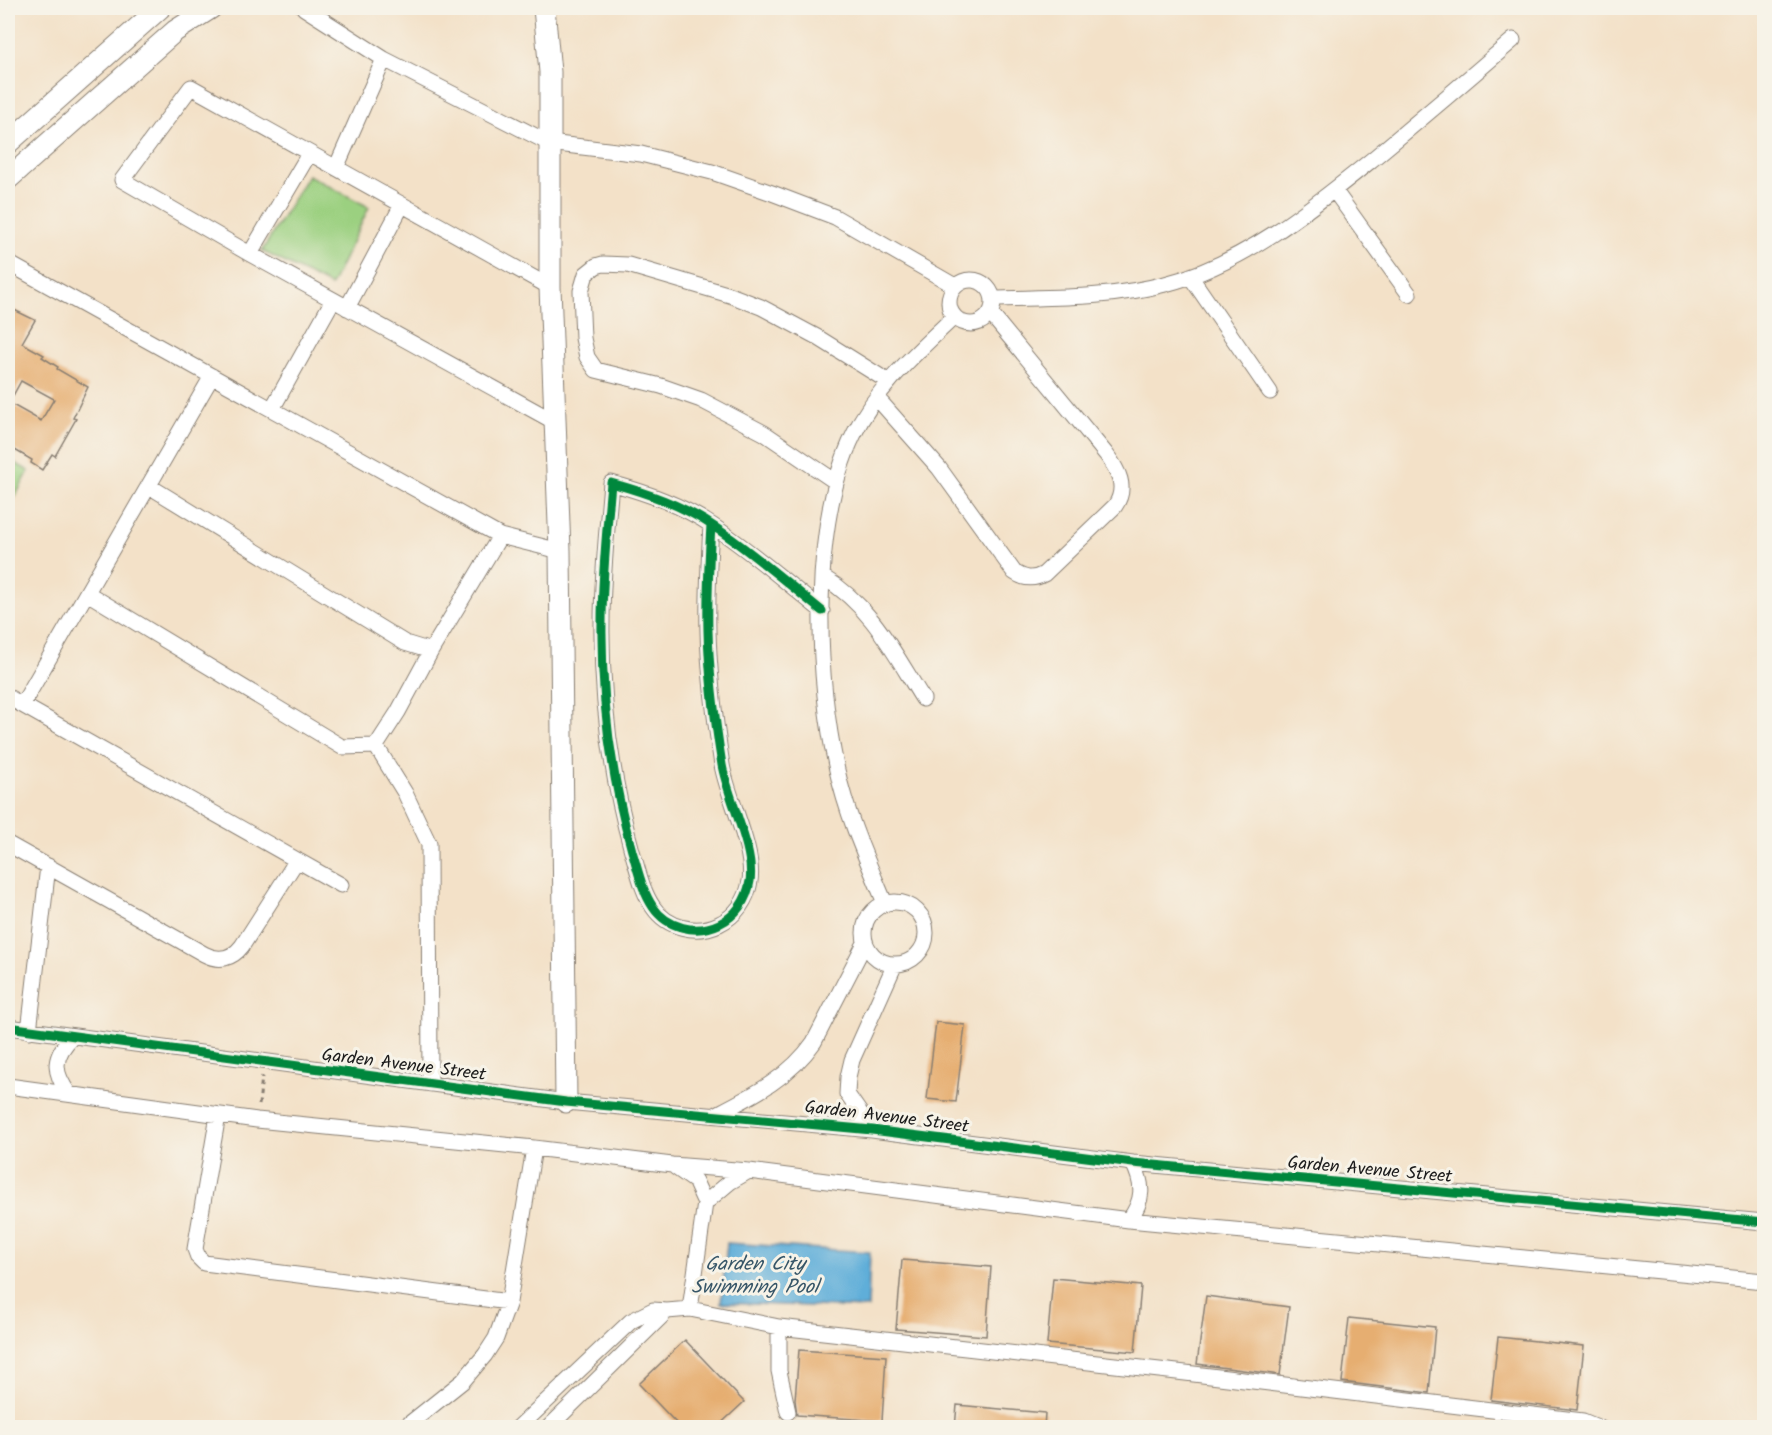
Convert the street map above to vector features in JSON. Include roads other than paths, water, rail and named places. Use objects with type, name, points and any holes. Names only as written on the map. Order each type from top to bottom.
[{"type":"street","points":[[8,179],[175,31],[211,8]]},
{"type":"street","points":[[304,8],[384,58],[549,143],[641,154],[712,172],[772,193],[835,217],[955,286]]},
{"type":"street","points":[[544,8],[550,72],[550,287],[560,551],[566,1102]]},
{"type":"street","points":[[8,143],[155,9]]},
{"type":"street","points":[[992,306],[1117,294],[1158,286],[1190,276],[1236,255],[1282,228],[1334,190],[1436,109],[1513,40]]},
{"type":"street","points":[[336,168],[384,58]]},
{"type":"street","points":[[550,287],[191,87],[122,180],[250,254],[555,422]]},
{"type":"street","points":[[250,254],[309,154]]},
{"type":"street","points":[[1334,190],[1409,294]]},
{"type":"street","points":[[347,308],[402,205]]},
{"type":"street","points":[[8,263],[500,536],[560,551]]},
{"type":"street","points":[[836,482],[764,433],[718,408],[662,386],[596,370],[586,357],[583,338],[581,291],[586,274],[596,266],[603,264],[628,265],[730,295],[809,332],[889,382]]},
{"type":"street","points":[[1190,276],[1270,392]]},
{"type":"street","points":[[963,280],[978,280],[990,290],[992,306],[987,318],[974,324],[966,324],[954,317],[948,303],[949,296],[955,286],[963,280]]},
{"type":"street","points":[[272,409],[333,300]]},
{"type":"street","points":[[877,398],[939,468],[1014,572],[1025,578],[1044,574],[1115,506],[1121,492],[1119,475],[1106,454],[992,306]]},
{"type":"street","points":[[885,903],[847,807],[837,771],[822,671],[823,577],[827,533],[836,482],[854,433],[889,382],[954,317]]},
{"type":"street","points":[[22,705],[212,376]]},
{"type":"street","points":[[711,525],[708,631],[713,696],[722,767],[747,849],[751,872],[747,893],[736,912],[717,925],[695,930],[676,926],[666,921],[652,906],[645,893],[610,756],[605,706],[602,622],[611,483],[654,496],[711,525],[822,611]]},
{"type":"street","points":[[149,486],[405,643],[431,651]]},
{"type":"street","points":[[376,746],[500,536]]},
{"type":"street","points":[[823,577],[839,586],[860,604],[923,699]]},
{"type":"street","points":[[87,593],[342,747],[376,746]]},
{"type":"street","points":[[8,697],[341,885]]},
{"type":"street","points":[[376,746],[405,793],[429,844],[430,1084]]},
{"type":"street","points":[[8,844],[204,954],[218,959],[232,956],[242,946],[297,860]]},
{"type":"street","points":[[29,1031],[48,866]]},
{"type":"street","points":[[885,903],[905,904],[915,909],[926,928],[926,938],[922,949],[906,963],[885,963],[876,959],[869,952],[865,943],[865,924],[869,915],[885,903]]},
{"type":"street","points":[[716,1114],[750,1098],[777,1080],[806,1053],[814,1042],[865,943]]},
{"type":"street","points":[[873,1130],[848,1094],[848,1077],[852,1060],[895,964]]},
{"type":"street","name":"Garden Avenue Street","points":[[8,1027],[566,1102],[873,1130],[1133,1163],[1764,1222]]},
{"type":"street","points":[[69,1094],[59,1080],[56,1064],[61,1048],[73,1036]]},
{"type":"street","points":[[8,1086],[257,1120],[534,1148],[672,1165],[749,1171],[1129,1220],[1764,1281]]},
{"type":"street","points":[[218,1115],[195,1250],[204,1263],[509,1302]]},
{"type":"street","points":[[404,1428],[457,1387],[475,1369],[496,1338],[509,1302],[534,1148]]},
{"type":"street","points":[[1129,1220],[1135,1213],[1141,1195],[1140,1177],[1133,1163]]},
{"type":"street","points":[[672,1165],[695,1181],[705,1203],[690,1309]]},
{"type":"street","points":[[705,1203],[730,1182],[749,1171]]},
{"type":"street","points":[[518,1428],[632,1320],[653,1310],[690,1309],[779,1327],[1583,1421],[1600,1428]]},
{"type":"street","points":[[548,1428],[667,1311]]},
{"type":"street","points":[[779,1327],[779,1371],[788,1412]]},
{"type":"water","name":"Garden City Swimming Pool","points":[[727,1243],[870,1252],[868,1308],[721,1303]]}]
